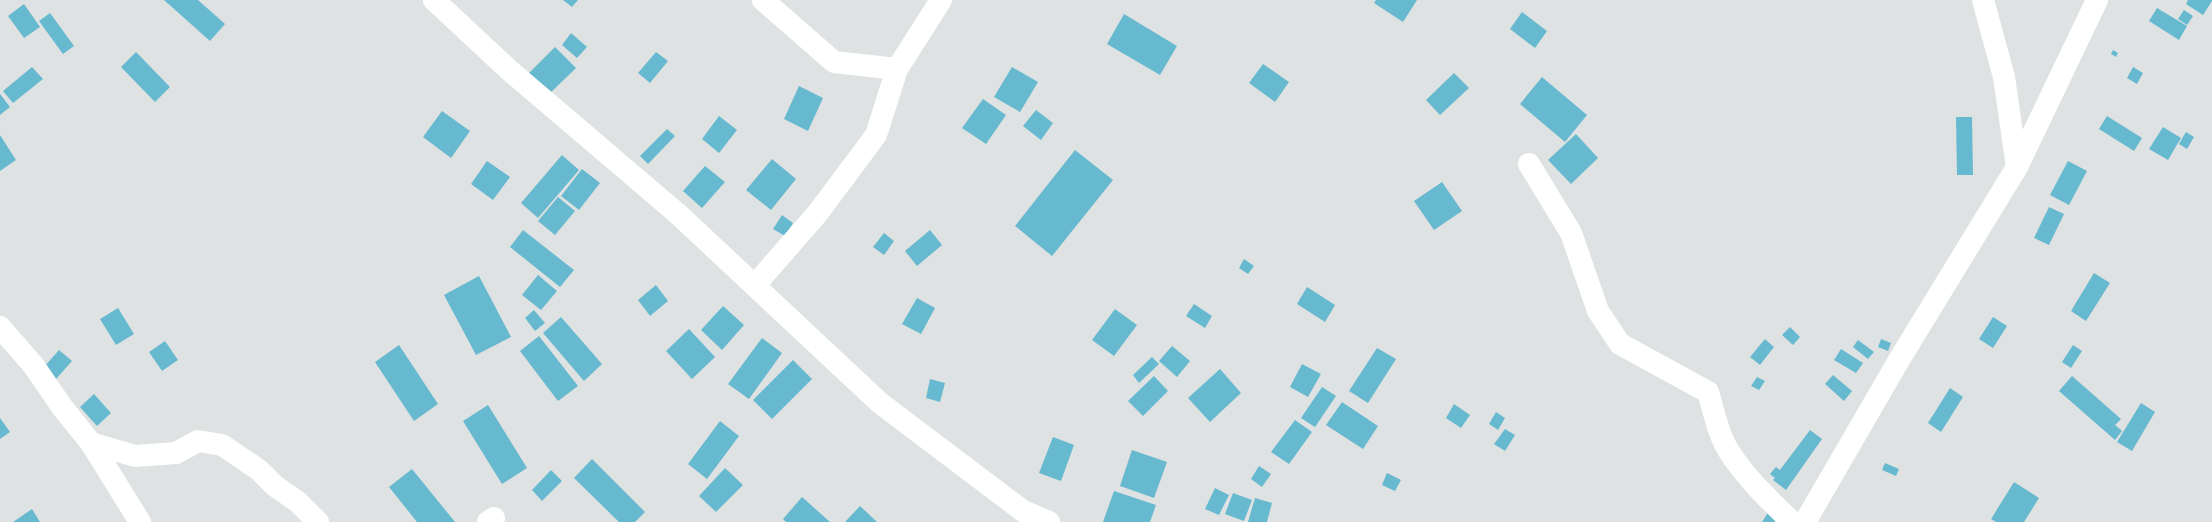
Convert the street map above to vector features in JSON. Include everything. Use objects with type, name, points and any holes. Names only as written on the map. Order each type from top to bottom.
[{"type":"street","points":[[434,0],[509,70],[678,214],[880,403],[1023,510],[1049,522]]},
{"type":"street","points":[[763,0],[834,62],[897,69]]},
{"type":"street","points":[[755,285],[817,214],[876,135],[897,69],[941,0]]},
{"type":"street","points":[[1983,0],[2004,76],[2017,167]]},
{"type":"street","points":[[1805,522],[1899,360],[2017,167],[2097,0]]},
{"type":"street","points":[[1529,164],[1571,233],[1598,311],[1620,344],[1708,392],[1716,420],[1729,452],[1763,493],[1792,522]]},
{"type":"street","points":[[0,327],[34,366],[62,407],[91,444],[140,522]]},
{"type":"street","points":[[91,444],[135,456],[176,453],[198,441],[222,445],[260,470],[275,486],[298,502],[318,522]]},
{"type":"building","points":[[164,0],[198,0],[225,24],[210,41]]},
{"type":"building","points":[[563,0],[578,0],[572,7]]},
{"type":"building","points":[[1376,0],[1417,0],[1403,22],[1374,3]]},
{"type":"building","points":[[2188,0],[2212,1],[2203,15],[2186,4]]},
{"type":"building","points":[[24,4],[40,27],[24,38],[8,16]]},
{"type":"building","points":[[2157,8],[2187,26],[2179,40],[2149,21]]},
{"type":"building","points":[[2184,10],[2193,16],[2187,25],[2178,19]]},
{"type":"building","points":[[1522,12],[1547,31],[1535,48],[1510,29]]},
{"type":"building","points":[[50,13],[74,46],[63,54],[39,21]]},
{"type":"building","points":[[1124,14],[1177,46],[1160,75],[1107,44]]},
{"type":"building","points":[[571,33],[587,47],[577,58],[562,45]]},
{"type":"building","points":[[555,47],[576,68],[545,98],[525,77]]},
{"type":"building","points":[[2113,50],[2118,53],[2116,57],[2111,54]]},
{"type":"building","points":[[136,52],[170,87],[155,102],[121,67]]},
{"type":"building","points":[[656,52],[668,61],[650,83],[638,73]]},
{"type":"building","points":[[1263,64],[1289,82],[1275,102],[1249,83]]},
{"type":"building","points":[[32,67],[43,79],[13,103],[3,91]]},
{"type":"building","points":[[1012,67],[1038,82],[1020,112],[994,97]]},
{"type":"building","points":[[2133,67],[2143,73],[2137,84],[2127,78]]},
{"type":"building","points":[[1454,73],[1469,88],[1440,115],[1426,100]]},
{"type":"building","points":[[1542,77],[1587,115],[1565,142],[1520,104]]},
{"type":"building","points":[[799,86],[823,98],[808,131],[784,119]]},
{"type":"building","points":[[0,94],[10,107],[0,115]]},
{"type":"building","points":[[983,99],[1006,115],[986,144],[962,128]]},
{"type":"building","points":[[1036,110],[1053,123],[1041,140],[1023,126]]},
{"type":"building","points":[[442,111],[470,131],[451,158],[423,137]]},
{"type":"building","points":[[719,116],[737,130],[719,153],[702,139]]},
{"type":"building","points":[[2107,116],[2142,138],[2134,151],[2099,129]]},
{"type":"building","points":[[1956,117],[1972,117],[1973,175],[1957,175]]},
{"type":"building","points":[[2163,127],[2181,138],[2168,160],[2149,149]]},
{"type":"building","points":[[667,129],[675,136],[648,164],[640,156]]},
{"type":"building","points":[[2186,132],[2194,137],[2187,149],[2179,144]]},
{"type":"building","points":[[1576,134],[1598,158],[1571,184],[1548,160]]},
{"type":"building","points":[[0,135],[16,160],[0,171]]},
{"type":"building","points":[[1075,150],[1113,180],[1052,256],[1015,226]]},
{"type":"building","points":[[562,155],[579,170],[538,218],[521,203]]},
{"type":"building","points":[[772,159],[796,179],[771,210],[746,190]]},
{"type":"building","points":[[487,161],[510,177],[493,200],[471,184]]},
{"type":"building","points":[[2068,161],[2087,171],[2069,205],[2050,195]]},
{"type":"building","points":[[705,166],[725,182],[702,208],[683,191]]},
{"type":"building","points":[[582,169],[600,183],[579,210],[561,196]]},
{"type":"building","points":[[1442,182],[1462,211],[1434,230],[1414,201]]},
{"type":"building","points":[[558,197],[575,211],[555,235],[538,221]]},
{"type":"building","points":[[2049,207],[2064,214],[2049,245],[2034,238]]},
{"type":"building","points":[[782,215],[793,223],[785,236],[773,229]]},
{"type":"building","points":[[523,230],[574,270],[560,287],[510,247]]},
{"type":"building","points":[[930,230],[942,245],[917,266],[905,251]]},
{"type":"building","points":[[884,233],[894,241],[884,255],[873,247]]},
{"type":"building","points":[[1244,259],[1254,266],[1248,274],[1239,268]]},
{"type":"building","points":[[2094,273],[2110,283],[2086,321],[2071,311]]},
{"type":"building","points":[[538,275],[557,291],[541,310],[522,295]]},
{"type":"building","points":[[479,276],[511,337],[476,355],[444,295]]},
{"type":"building","points":[[656,285],[668,301],[650,316],[638,300]]},
{"type":"building","points":[[1307,287],[1335,305],[1325,322],[1297,304]]},
{"type":"building","points":[[917,298],[935,308],[921,334],[902,324]]},
{"type":"building","points":[[1194,304],[1212,316],[1205,328],[1186,316]]},
{"type":"building","points":[[723,306],[744,325],[722,350],[701,330]]},
{"type":"building","points":[[118,308],[134,334],[116,345],[100,319]]},
{"type":"building","points":[[1115,309],[1137,325],[1114,356],[1092,340]]},
{"type":"building","points":[[534,310],[545,323],[535,331],[525,318]]},
{"type":"building","points":[[561,317],[602,364],[584,381],[543,333]]},
{"type":"building","points":[[1993,317],[2007,326],[1993,348],[1979,339]]},
{"type":"building","points":[[1790,327],[1800,337],[1793,345],[1782,335]]},
{"type":"building","points":[[689,329],[715,357],[692,379],[666,351]]},
{"type":"building","points":[[539,336],[578,386],[558,401],[520,351]]},
{"type":"building","points":[[762,338],[782,353],[749,399],[728,384]]},
{"type":"building","points":[[1765,339],[1774,347],[1760,365],[1750,357]]},
{"type":"building","points":[[1881,339],[1891,343],[1888,351],[1878,347]]},
{"type":"building","points":[[1858,340],[1874,352],[1868,359],[1853,347]]},
{"type":"building","points":[[165,341],[178,360],[162,371],[149,352]]},
{"type":"building","points":[[399,345],[438,404],[414,421],[375,362]]},
{"type":"building","points":[[2073,345],[2082,351],[2071,368],[2062,362]]},
{"type":"building","points":[[1172,346],[1190,361],[1177,377],[1159,361]]},
{"type":"building","points":[[1377,348],[1396,359],[1368,403],[1349,391]]},
{"type":"building","points":[[1841,349],[1863,363],[1856,373],[1834,360]]},
{"type":"building","points":[[59,350],[72,361],[56,379],[44,367]]},
{"type":"building","points":[[1152,357],[1159,364],[1139,383],[1133,375]]},
{"type":"building","points":[[793,360],[812,379],[772,419],[753,400]]},
{"type":"building","points":[[1302,364],[1321,374],[1308,397],[1290,387]]},
{"type":"building","points":[[1220,369],[1241,393],[1210,422],[1188,398]]},
{"type":"building","points":[[1833,375],[1852,391],[1844,401],[1825,384]]},
{"type":"building","points":[[1154,376],[1168,391],[1143,416],[1128,401]]},
{"type":"building","points":[[2072,376],[2121,419],[2115,425],[2122,431],[2115,440],[2059,391]]},
{"type":"building","points":[[1757,377],[1765,381],[1759,390],[1751,386]]},
{"type":"building","points":[[930,379],[945,383],[940,402],[926,398]]},
{"type":"building","points":[[1322,387],[1336,396],[1315,427],[1301,418]]},
{"type":"building","points":[[1950,388],[1963,397],[1941,432],[1928,423]]},
{"type":"building","points":[[94,394],[111,413],[97,426],[80,407]]},
{"type":"building","points":[[1342,402],[1378,426],[1363,449],[1326,425]]},
{"type":"building","points":[[2141,403],[2155,412],[2132,451],[2117,442]]},
{"type":"building","points":[[1454,404],[1470,415],[1461,428],[1446,418]]},
{"type":"building","points":[[488,405],[527,468],[502,484],[463,421]]},
{"type":"building","points":[[1496,412],[1505,418],[1498,430],[1489,424]]},
{"type":"building","points":[[0,418],[10,432],[0,439]]},
{"type":"building","points":[[1295,420],[1312,432],[1289,464],[1271,452]]},
{"type":"building","points":[[720,421],[739,436],[707,479],[688,464]]},
{"type":"building","points":[[1505,429],[1515,435],[1505,451],[1494,444]]},
{"type":"building","points":[[1810,430],[1822,439],[1786,490],[1773,480],[1775,478],[1770,474],[1776,467],[1780,470]]},
{"type":"building","points":[[1053,437],[1074,445],[1061,481],[1039,473]]},
{"type":"building","points":[[1132,450],[1167,462],[1154,498],[1120,486]]},
{"type":"building","points":[[592,459],[645,512],[635,522],[619,522],[574,478]]},
{"type":"building","points":[[1885,463],[1899,469],[1896,476],[1882,470]]},
{"type":"building","points":[[1259,466],[1271,474],[1262,487],[1251,479]]},
{"type":"building","points":[[725,468],[743,485],[716,512],[699,496]]},
{"type":"building","points":[[412,469],[455,522],[417,522],[389,487]]},
{"type":"building","points":[[551,470],[562,481],[542,501],[532,490]]},
{"type":"building","points":[[1387,473],[1401,480],[1395,491],[1382,485]]},
{"type":"building","points":[[2014,482],[2039,498],[2024,522],[1996,522],[1991,519]]},
{"type":"building","points":[[1215,488],[1229,495],[1219,515],[1205,509]]},
{"type":"building","points":[[1114,491],[1156,505],[1150,522],[1103,522]]},
{"type":"building","points":[[1233,493],[1252,500],[1244,521],[1225,514]]},
{"type":"building","points":[[802,497],[830,522],[786,522],[783,519]]},
{"type":"building","points":[[1255,498],[1272,503],[1267,522],[1248,522]]},
{"type":"building","points":[[860,506],[877,522],[845,522]]},
{"type":"building","points":[[32,509],[40,522],[13,522]]},
{"type":"building","points":[[1769,511],[1778,517],[1774,522],[1762,522]]}]
